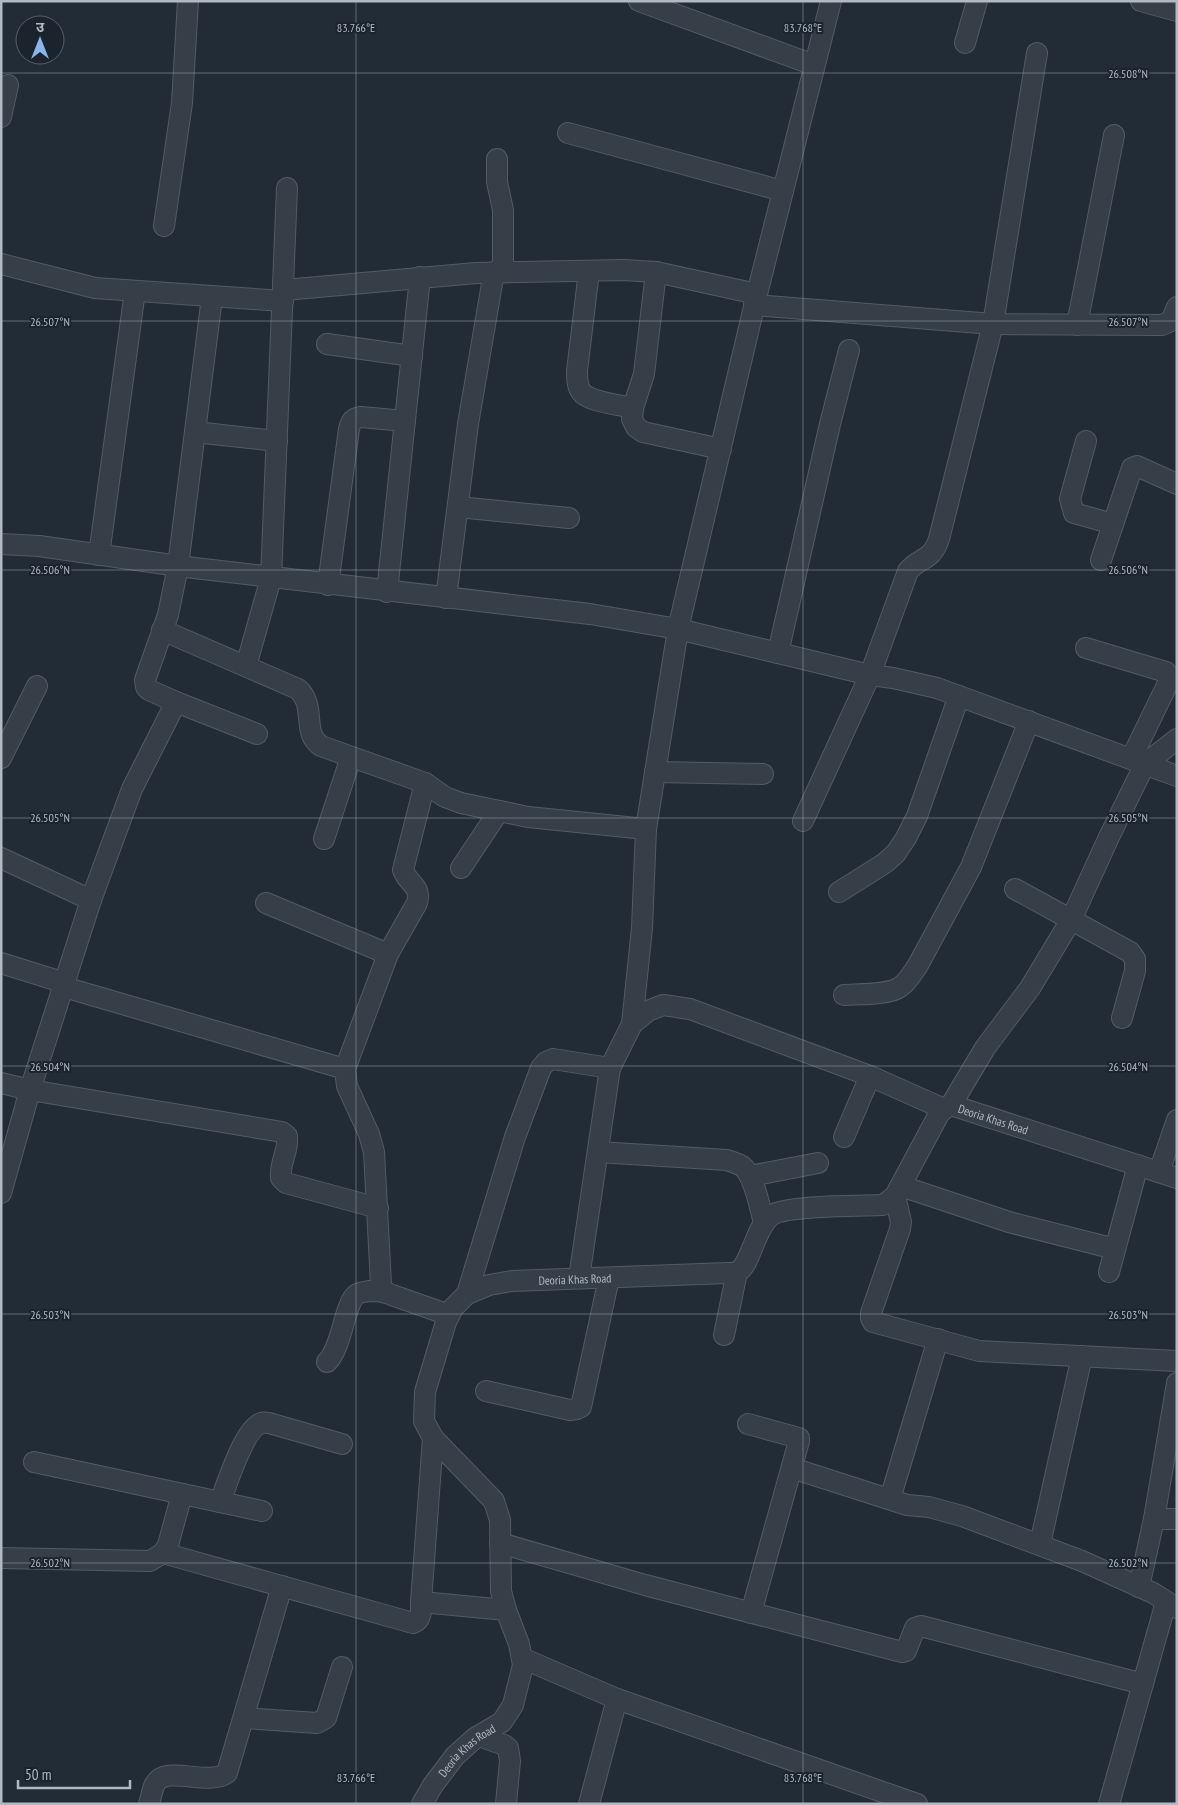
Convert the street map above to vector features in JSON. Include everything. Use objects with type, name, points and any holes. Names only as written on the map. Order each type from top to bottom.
[{"type":"street","points":[[164,226],[182,104],[188,1]]},
{"type":"street","points":[[639,1],[814,65]]},
{"type":"street","points":[[580,1278],[610,1068],[632,1024],[642,928],[646,829],[678,630],[756,300],[831,1]]},
{"type":"street","points":[[965,43],[977,1]]},
{"type":"street","points":[[1143,2],[1177,11]]},
{"type":"street","points":[[803,821],[870,675],[908,571],[915,563],[931,556],[938,543],[993,324],[1037,53]]},
{"type":"street","points":[[1,117],[8,85]]},
{"type":"street","points":[[568,133],[783,191]]},
{"type":"street","points":[[1077,325],[1114,134]]},
{"type":"street","points":[[446,598],[468,424],[499,272],[503,210],[497,182],[497,159]]},
{"type":"street","points":[[246,666],[271,578],[287,188]]},
{"type":"street","points":[[1,264],[88,286],[212,297],[284,295],[420,278],[499,272],[589,270],[656,272],[756,300],[993,324],[1162,325],[1171,321],[1177,307]]},
{"type":"street","points":[[589,270],[577,371],[578,384],[582,393],[591,398],[633,408]]},
{"type":"street","points":[[656,272],[644,374],[633,408],[632,419],[636,427],[643,432],[721,448]]},
{"type":"street","points":[[387,592],[420,278]]},
{"type":"street","points":[[99,554],[136,291]]},
{"type":"street","points":[[212,297],[178,566],[168,615],[145,680],[145,685],[149,690],[176,702],[257,734]]},
{"type":"street","points":[[327,344],[412,356]]},
{"type":"street","points":[[778,653],[830,424],[849,350]]},
{"type":"street","points":[[328,585],[348,429],[351,422],[355,418],[361,417],[405,421]]},
{"type":"street","points":[[195,432],[277,441]]},
{"type":"street","points":[[1086,441],[1070,499],[1071,506],[1074,513],[1113,524]]},
{"type":"street","points":[[1101,560],[1134,466],[1177,484]]},
{"type":"street","points":[[458,507],[569,518]]},
{"type":"street","points":[[1,544],[38,546],[271,578],[590,614],[678,630],[870,675],[924,685],[1029,721],[1177,776]]},
{"type":"street","points":[[162,630],[298,689],[307,702],[312,735],[315,742],[321,746],[425,783],[446,796],[461,802],[528,817],[646,829]]},
{"type":"street","points":[[632,1024],[648,1010],[664,1005],[690,1009],[870,1076],[947,1107],[985,1048],[1030,988],[1072,920],[1108,837],[1169,681],[1169,676],[1166,672],[1086,648]]},
{"type":"street","points":[[1,758],[37,686]]},
{"type":"street","points":[[839,892],[884,863],[896,853],[906,838],[917,816],[959,696]]},
{"type":"street","points":[[1,1193],[30,1090],[92,900],[132,789],[176,702]]},
{"type":"street","points":[[844,995],[891,991],[900,987],[918,965],[971,867],[1029,721]]},
{"type":"street","points":[[1138,761],[1177,740]]},
{"type":"street","points":[[324,839],[351,757]]},
{"type":"street","points":[[655,772],[763,774]]},
{"type":"street","points":[[383,1290],[381,1284],[374,1152],[369,1134],[347,1086],[345,1069],[388,954],[417,903],[419,895],[417,889],[406,877],[404,870],[425,783]]},
{"type":"street","points":[[461,868],[499,811]]},
{"type":"street","points":[[1,858],[92,900]]},
{"type":"street","points":[[1015,889],[1130,952],[1135,959],[1135,971],[1122,1018]]},
{"type":"street","points":[[266,903],[388,954]]},
{"type":"street","points":[[1,963],[64,985],[345,1069]]},
{"type":"street","points":[[467,1294],[515,1137],[541,1068],[546,1062],[553,1059],[610,1068]]},
{"type":"street","points":[[844,1137],[870,1076]]},
{"type":"street","points":[[1,1084],[282,1132],[287,1136],[288,1144],[280,1170],[281,1178],[286,1183],[378,1208]]},
{"type":"street","name":"Deoria Khas Road","points":[[898,1191],[939,1114],[947,1107],[1168,1175]]},
{"type":"street","points":[[1168,1175],[1177,1120]]},
{"type":"street","points":[[598,1152],[727,1160],[743,1167],[750,1176],[764,1223]]},
{"type":"street","points":[[750,1176],[818,1163]]},
{"type":"street","points":[[1108,1272],[1138,1165]]},
{"type":"street","points":[[898,1191],[1115,1249]]},
{"type":"street","points":[[724,1335],[737,1272],[743,1266],[764,1223],[773,1214],[783,1211],[883,1205],[898,1191]]},
{"type":"street","points":[[898,1191],[900,1229],[871,1313],[873,1322],[980,1351],[1177,1361]]},
{"type":"street","name":"Deoria Khas Road","points":[[422,1804],[432,1785],[455,1756],[478,1736],[502,1722],[513,1705],[523,1665],[519,1644],[506,1610],[500,1583],[500,1520],[494,1500],[432,1438],[424,1421],[425,1392],[446,1322],[453,1308],[467,1294],[489,1285],[504,1282],[737,1272]]},
{"type":"street","points":[[486,1391],[570,1410],[577,1410],[581,1407],[609,1278]]},
{"type":"street","points":[[327,1362],[336,1350],[351,1302],[357,1294],[383,1290],[449,1315]]},
{"type":"street","points":[[890,1499],[938,1339]]},
{"type":"street","points":[[1040,1544],[1082,1356]]},
{"type":"street","points":[[1139,1587],[1154,1519],[1177,1383]]},
{"type":"street","points":[[220,1502],[243,1444],[249,1433],[260,1423],[269,1423],[342,1444]]},
{"type":"street","points":[[748,1424],[798,1438],[800,1441],[751,1613]]},
{"type":"street","points":[[163,1553],[413,1623],[417,1622],[420,1618],[432,1438]]},
{"type":"street","points":[[34,1462],[262,1511]]},
{"type":"street","points":[[792,1468],[907,1504],[928,1507],[962,1516],[1040,1544],[1139,1587],[1172,1605],[1143,1684],[1109,1804]]},
{"type":"street","points":[[1,1558],[150,1561],[163,1553],[168,1545],[182,1494]]},
{"type":"street","points":[[1154,1519],[1177,1520]]},
{"type":"street","points":[[500,1543],[645,1585],[902,1652],[906,1651],[915,1628],[921,1626],[1143,1684]]},
{"type":"street","points":[[149,1804],[155,1784],[161,1777],[171,1775],[212,1779],[220,1778],[227,1773],[282,1586]]},
{"type":"street","points":[[421,1602],[506,1610]]},
{"type":"street","points":[[522,1658],[617,1699],[917,1804]]},
{"type":"street","points":[[244,1718],[317,1723],[322,1721],[326,1718],[342,1667]]},
{"type":"street","points":[[589,1804],[617,1699]]},
{"type":"street","points":[[478,1736],[508,1748],[510,1761],[506,1804]]}]
